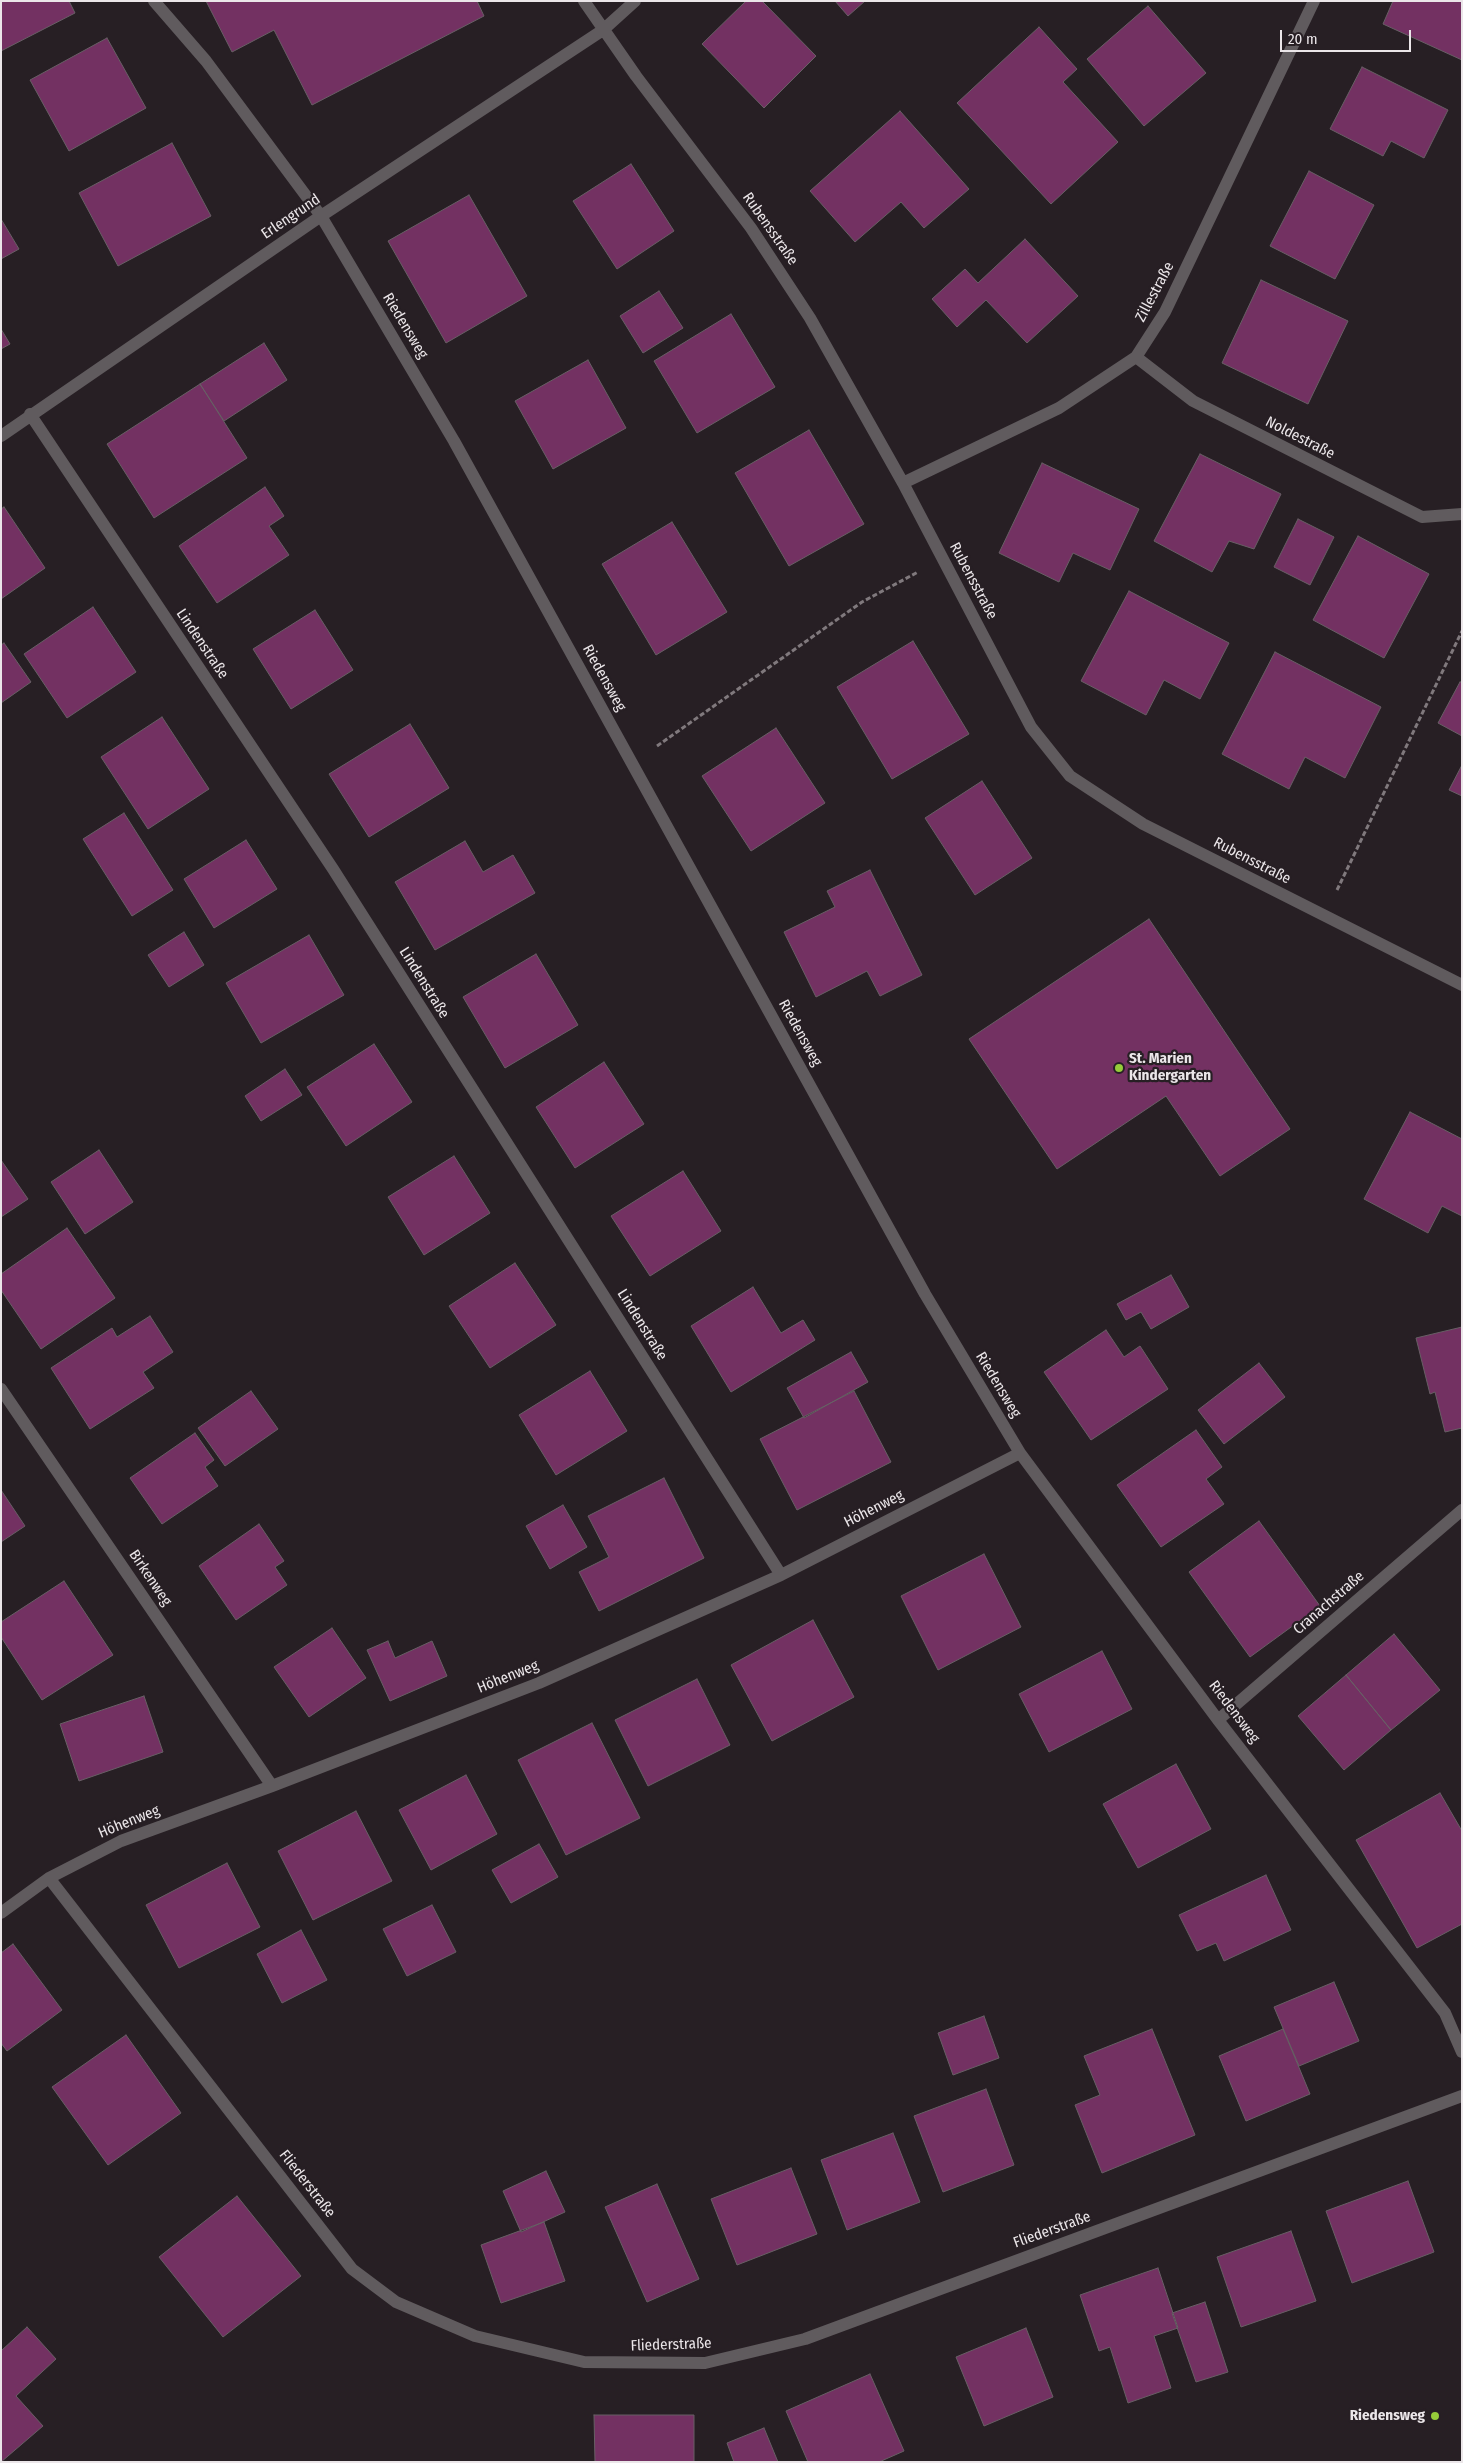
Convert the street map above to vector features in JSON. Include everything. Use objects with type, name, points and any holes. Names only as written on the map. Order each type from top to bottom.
[{"type":"street","name":"Riedensweg","points":[[154,1],[206,61],[321,216],[454,441],[925,1294],[1020,1453],[1218,1720],[1445,2013],[1462,2052]]},
{"type":"street","name":"Rubensstraße","points":[[584,1],[603,30],[756,236],[810,318],[903,483],[1031,727],[1070,776],[1143,824],[1462,985]]},
{"type":"street","name":"Erlengrund","points":[[1,436],[30,414],[321,216],[603,30],[635,1]]},
{"type":"street","name":"Zillestraße","points":[[903,483],[1060,408],[1136,357],[1166,312],[1314,1]]},
{"type":"street","name":"Noldestraße","points":[[1136,357],[1193,401],[1422,518],[1462,514]]},
{"type":"street","name":"Lindenstraße","points":[[30,414],[333,869],[781,1575]]},
{"type":"street","name":"Birkenweg","points":[[1,1389],[272,1786]]},
{"type":"street","name":"Höhenweg","points":[[1,1913],[48,1878],[121,1841],[272,1786],[539,1683],[781,1575],[1020,1453]]},
{"type":"street","name":"Cranachstraße","points":[[1218,1720],[1462,1510]]},
{"type":"street","name":"Fliederstraße","points":[[48,1878],[352,2269],[396,2302],[475,2336],[584,2362],[705,2363],[805,2339],[1462,2096]]},
{"type":"path","points":[[632,762],[862,602],[942,558]]},
{"type":"path","points":[[1324,915],[1462,631]]},
{"type":"building","points":[[1,1],[69,1],[75,13],[1,51]]},
{"type":"building","points":[[206,1],[477,1],[484,16],[312,105],[274,30],[232,52]]},
{"type":"building","points":[[746,1],[762,1],[816,56],[764,108],[702,44]]},
{"type":"building","points":[[835,1],[865,1],[848,16]]},
{"type":"building","points":[[1393,1],[1462,1],[1462,60],[1383,24]]},
{"type":"building","points":[[1148,6],[1206,73],[1144,126],[1087,59]]},
{"type":"building","points":[[1039,27],[1077,69],[1063,82],[1118,142],[1051,204],[957,103]]},
{"type":"building","points":[[107,38],[146,108],[69,151],[30,80]]},
{"type":"building","points":[[1362,67],[1448,110],[1424,158],[1391,141],[1383,156],[1330,129]]},
{"type":"building","points":[[900,111],[969,189],[924,228],[901,202],[855,242],[810,191]]},
{"type":"building","points":[[172,143],[211,216],[118,266],[79,193]]},
{"type":"building","points":[[631,164],[674,231],[617,269],[573,201]]},
{"type":"building","points":[[1309,171],[1374,205],[1335,279],[1270,246]]},
{"type":"building","points":[[469,195],[527,296],[446,343],[388,241]]},
{"type":"building","points":[[1,219],[19,249],[1,259]]},
{"type":"building","points":[[1025,239],[1078,296],[1027,343],[986,300],[957,327],[932,299],[965,269],[978,283]]},
{"type":"building","points":[[1261,280],[1348,321],[1308,404],[1222,363]]},
{"type":"building","points":[[659,291],[683,328],[643,353],[620,316]]},
{"type":"building","points":[[731,314],[775,387],[697,433],[654,361]]},
{"type":"building","points":[[1,329],[10,344],[1,349]]},
{"type":"building","points":[[264,343],[287,380],[224,421],[200,384]]},
{"type":"building","points":[[588,360],[626,428],[553,469],[515,401]]},
{"type":"building","points":[[200,384],[247,458],[154,518],[107,444]]},
{"type":"building","points":[[809,430],[864,524],[789,566],[735,473]]},
{"type":"building","points":[[1200,454],[1281,494],[1254,549],[1229,541],[1212,572],[1154,541]]},
{"type":"building","points":[[1042,463],[1139,509],[1110,570],[1073,553],[1059,582],[999,553]]},
{"type":"building","points":[[265,487],[284,516],[269,526],[289,555],[217,603],[179,546]]},
{"type":"building","points":[[4,507],[45,568],[1,599],[1,509]]},
{"type":"building","points":[[1298,519],[1334,537],[1310,585],[1274,567]]},
{"type":"building","points":[[672,522],[727,612],[656,655],[602,564]]},
{"type":"building","points":[[1358,536],[1429,574],[1384,658],[1313,620]]},
{"type":"building","points":[[1129,591],[1229,643],[1200,699],[1164,680],[1146,715],[1081,681]]},
{"type":"building","points":[[93,607],[136,672],[67,718],[24,654]]},
{"type":"building","points":[[315,610],[353,670],[291,709],[253,649]]},
{"type":"building","points":[[913,641],[969,734],[892,779],[837,687]]},
{"type":"building","points":[[4,643],[31,682],[1,703],[1,645]]},
{"type":"building","points":[[1275,652],[1381,707],[1345,778],[1305,757],[1289,789],[1222,754]]},
{"type":"building","points":[[1460,682],[1462,682],[1462,736],[1438,723]]},
{"type":"building","points":[[162,717],[209,789],[148,829],[101,757]]},
{"type":"building","points":[[410,724],[449,788],[369,837],[329,774]]},
{"type":"building","points":[[776,728],[825,803],[751,851],[702,776]]},
{"type":"building","points":[[1462,765],[1462,796],[1449,790]]},
{"type":"building","points":[[982,781],[1032,858],[975,895],[925,818]]},
{"type":"building","points":[[124,813],[173,890],[132,916],[83,839]]},
{"type":"building","points":[[246,840],[277,889],[214,928],[184,879]]},
{"type":"building","points":[[465,841],[483,872],[513,855],[535,893],[435,950],[395,882]]},
{"type":"building","points":[[870,870],[922,975],[880,996],[867,971],[816,997],[784,932],[835,907],[827,891]]},
{"type":"building","name":"St. Marien Kindergarten","points":[[1149,919],[1290,1129],[1220,1176],[1166,1096],[1057,1169],[969,1039]]},
{"type":"building","points":[[184,932],[204,965],[169,987],[148,955]]},
{"type":"building","points":[[309,935],[344,995],[261,1043],[226,983]]},
{"type":"building","points":[[536,954],[578,1025],[505,1068],[463,997]]},
{"type":"building","points":[[374,1044],[412,1102],[346,1146],[307,1087]]},
{"type":"building","points":[[604,1062],[644,1124],[575,1168],[536,1107]]},
{"type":"building","points":[[285,1069],[302,1095],[261,1121],[245,1096]]},
{"type":"building","points":[[1410,1112],[1462,1139],[1462,1216],[1442,1206],[1428,1233],[1364,1199]]},
{"type":"building","points":[[99,1150],[133,1202],[85,1234],[51,1182]]},
{"type":"building","points":[[454,1156],[490,1213],[424,1255],[388,1197]]},
{"type":"building","points":[[1,1160],[28,1199],[1,1217]]},
{"type":"building","points":[[683,1171],[721,1231],[650,1276],[611,1216]]},
{"type":"building","points":[[67,1228],[115,1298],[41,1349],[1,1290],[1,1274]]},
{"type":"building","points":[[515,1263],[556,1325],[490,1368],[449,1306]]},
{"type":"building","points":[[1171,1275],[1189,1307],[1151,1329],[1141,1312],[1126,1320],[1117,1304]]},
{"type":"building","points":[[753,1287],[781,1333],[803,1320],[815,1340],[731,1392],[691,1326]]},
{"type":"building","points":[[150,1316],[173,1352],[143,1372],[154,1388],[90,1429],[51,1368],[112,1328],[117,1337]]},
{"type":"building","points":[[1462,1327],[1462,1428],[1445,1432],[1435,1392],[1430,1394],[1416,1338]]},
{"type":"building","points":[[1106,1330],[1124,1357],[1140,1346],[1168,1389],[1091,1440],[1044,1372]]},
{"type":"building","points":[[851,1352],[868,1382],[804,1418],[787,1388]]},
{"type":"building","points":[[1259,1363],[1285,1397],[1224,1444],[1198,1410]]},
{"type":"building","points":[[590,1371],[627,1431],[556,1475],[519,1415]]},
{"type":"building","points":[[251,1391],[278,1429],[225,1466],[198,1428]]},
{"type":"building","points":[[854,1391],[891,1462],[797,1510],[760,1439]]},
{"type":"building","points":[[1196,1430],[1222,1467],[1206,1479],[1224,1504],[1161,1547],[1117,1485]]},
{"type":"building","points":[[195,1433],[214,1460],[205,1467],[218,1486],[162,1524],[130,1478]]},
{"type":"building","points":[[664,1478],[704,1558],[599,1611],[579,1572],[609,1557],[588,1516]]},
{"type":"building","points":[[1,1490],[25,1526],[1,1542]]},
{"type":"building","points":[[563,1505],[587,1547],[550,1569],[526,1526]]},
{"type":"building","points":[[1259,1521],[1320,1606],[1250,1657],[1189,1572]]},
{"type":"building","points":[[259,1524],[284,1561],[275,1567],[287,1585],[236,1620],[199,1566]]},
{"type":"building","points":[[984,1554],[1021,1627],[938,1670],[901,1596]]},
{"type":"building","points":[[64,1581],[113,1655],[42,1700],[1,1637],[1,1622]]},
{"type":"building","points":[[813,1620],[854,1697],[772,1741],[731,1665]]},
{"type":"building","points":[[332,1628],[366,1678],[309,1717],[274,1667]]},
{"type":"building","points":[[1394,1634],[1440,1690],[1391,1730],[1346,1675]]},
{"type":"building","points":[[388,1641],[395,1658],[432,1641],[447,1676],[390,1701],[367,1650]]},
{"type":"building","points":[[1102,1651],[1132,1709],[1049,1752],[1019,1694]]},
{"type":"building","points":[[1346,1675],[1391,1730],[1344,1770],[1298,1716]]},
{"type":"building","points":[[697,1679],[730,1745],[648,1786],[615,1720]]},
{"type":"building","points":[[144,1696],[163,1752],[79,1781],[60,1724]]},
{"type":"building","points":[[592,1723],[640,1818],[566,1855],[518,1760]]},
{"type":"building","points":[[1176,1764],[1211,1829],[1138,1868],[1103,1804]]},
{"type":"building","points":[[466,1775],[497,1834],[431,1870],[399,1810]]},
{"type":"building","points":[[1440,1793],[1462,1831],[1462,1924],[1417,1948],[1356,1840]]},
{"type":"building","points":[[356,1811],[392,1881],[313,1920],[278,1851]]},
{"type":"building","points":[[539,1844],[558,1877],[511,1903],[492,1870]]},
{"type":"building","points":[[227,1863],[260,1927],[179,1968],[146,1905]]},
{"type":"building","points":[[1266,1875],[1291,1930],[1224,1961],[1216,1943],[1197,1951],[1179,1915]]},
{"type":"building","points":[[432,1905],[456,1952],[407,1976],[383,1929]]},
{"type":"building","points":[[301,1930],[327,1980],[282,2003],[257,1954]]},
{"type":"building","points":[[13,1944],[62,2010],[7,2051],[1,2043],[1,1953]]},
{"type":"building","points":[[1334,1982],[1359,2041],[1299,2066],[1274,2007]]},
{"type":"building","points":[[984,2016],[999,2058],[953,2075],[938,2033]]},
{"type":"building","points":[[1152,2029],[1195,2135],[1102,2173],[1075,2105],[1100,2095],[1084,2056]]},
{"type":"building","points":[[1283,2029],[1310,2094],[1246,2121],[1219,2056]]},
{"type":"building","points":[[126,2035],[181,2113],[108,2165],[52,2087]]},
{"type":"building","points":[[986,2089],[1014,2165],[943,2192],[914,2116]]},
{"type":"building","points":[[893,2133],[920,2202],[847,2230],[821,2160]]},
{"type":"building","points":[[791,2168],[817,2234],[737,2265],[711,2199]]},
{"type":"building","points":[[546,2171],[565,2212],[521,2232],[503,2191]]},
{"type":"building","points":[[1408,2181],[1434,2252],[1352,2283],[1326,2211]]},
{"type":"building","points":[[657,2184],[699,2279],[647,2302],[605,2207]]},
{"type":"building","points":[[237,2196],[301,2276],[223,2337],[159,2257]]},
{"type":"building","points":[[544,2222],[565,2281],[501,2303],[481,2245]]},
{"type":"building","points":[[1291,2231],[1316,2301],[1241,2327],[1217,2257]]},
{"type":"building","points":[[1158,2268],[1178,2328],[1154,2336],[1171,2388],[1128,2403],[1110,2347],[1099,2351],[1080,2295]]},
{"type":"building","points":[[1205,2302],[1228,2372],[1196,2382],[1172,2313]]},
{"type":"building","points":[[27,2327],[56,2359],[16,2396],[43,2426],[1,2462],[1,2351]]},
{"type":"building","points":[[1026,2328],[1053,2397],[984,2426],[956,2357]]},
{"type":"building","points":[[870,2374],[904,2451],[879,2462],[808,2462],[786,2411]]},
{"type":"building","points":[[594,2415],[694,2415],[694,2462],[595,2462]]},
{"type":"building","points":[[764,2428],[778,2462],[734,2462],[727,2443]]},
{"type":"place","name":"St. Marien Kindergarten","points":[[1119,1068]]},
{"type":"place","name":"Riedensweg","points":[[1435,2416]]}]
